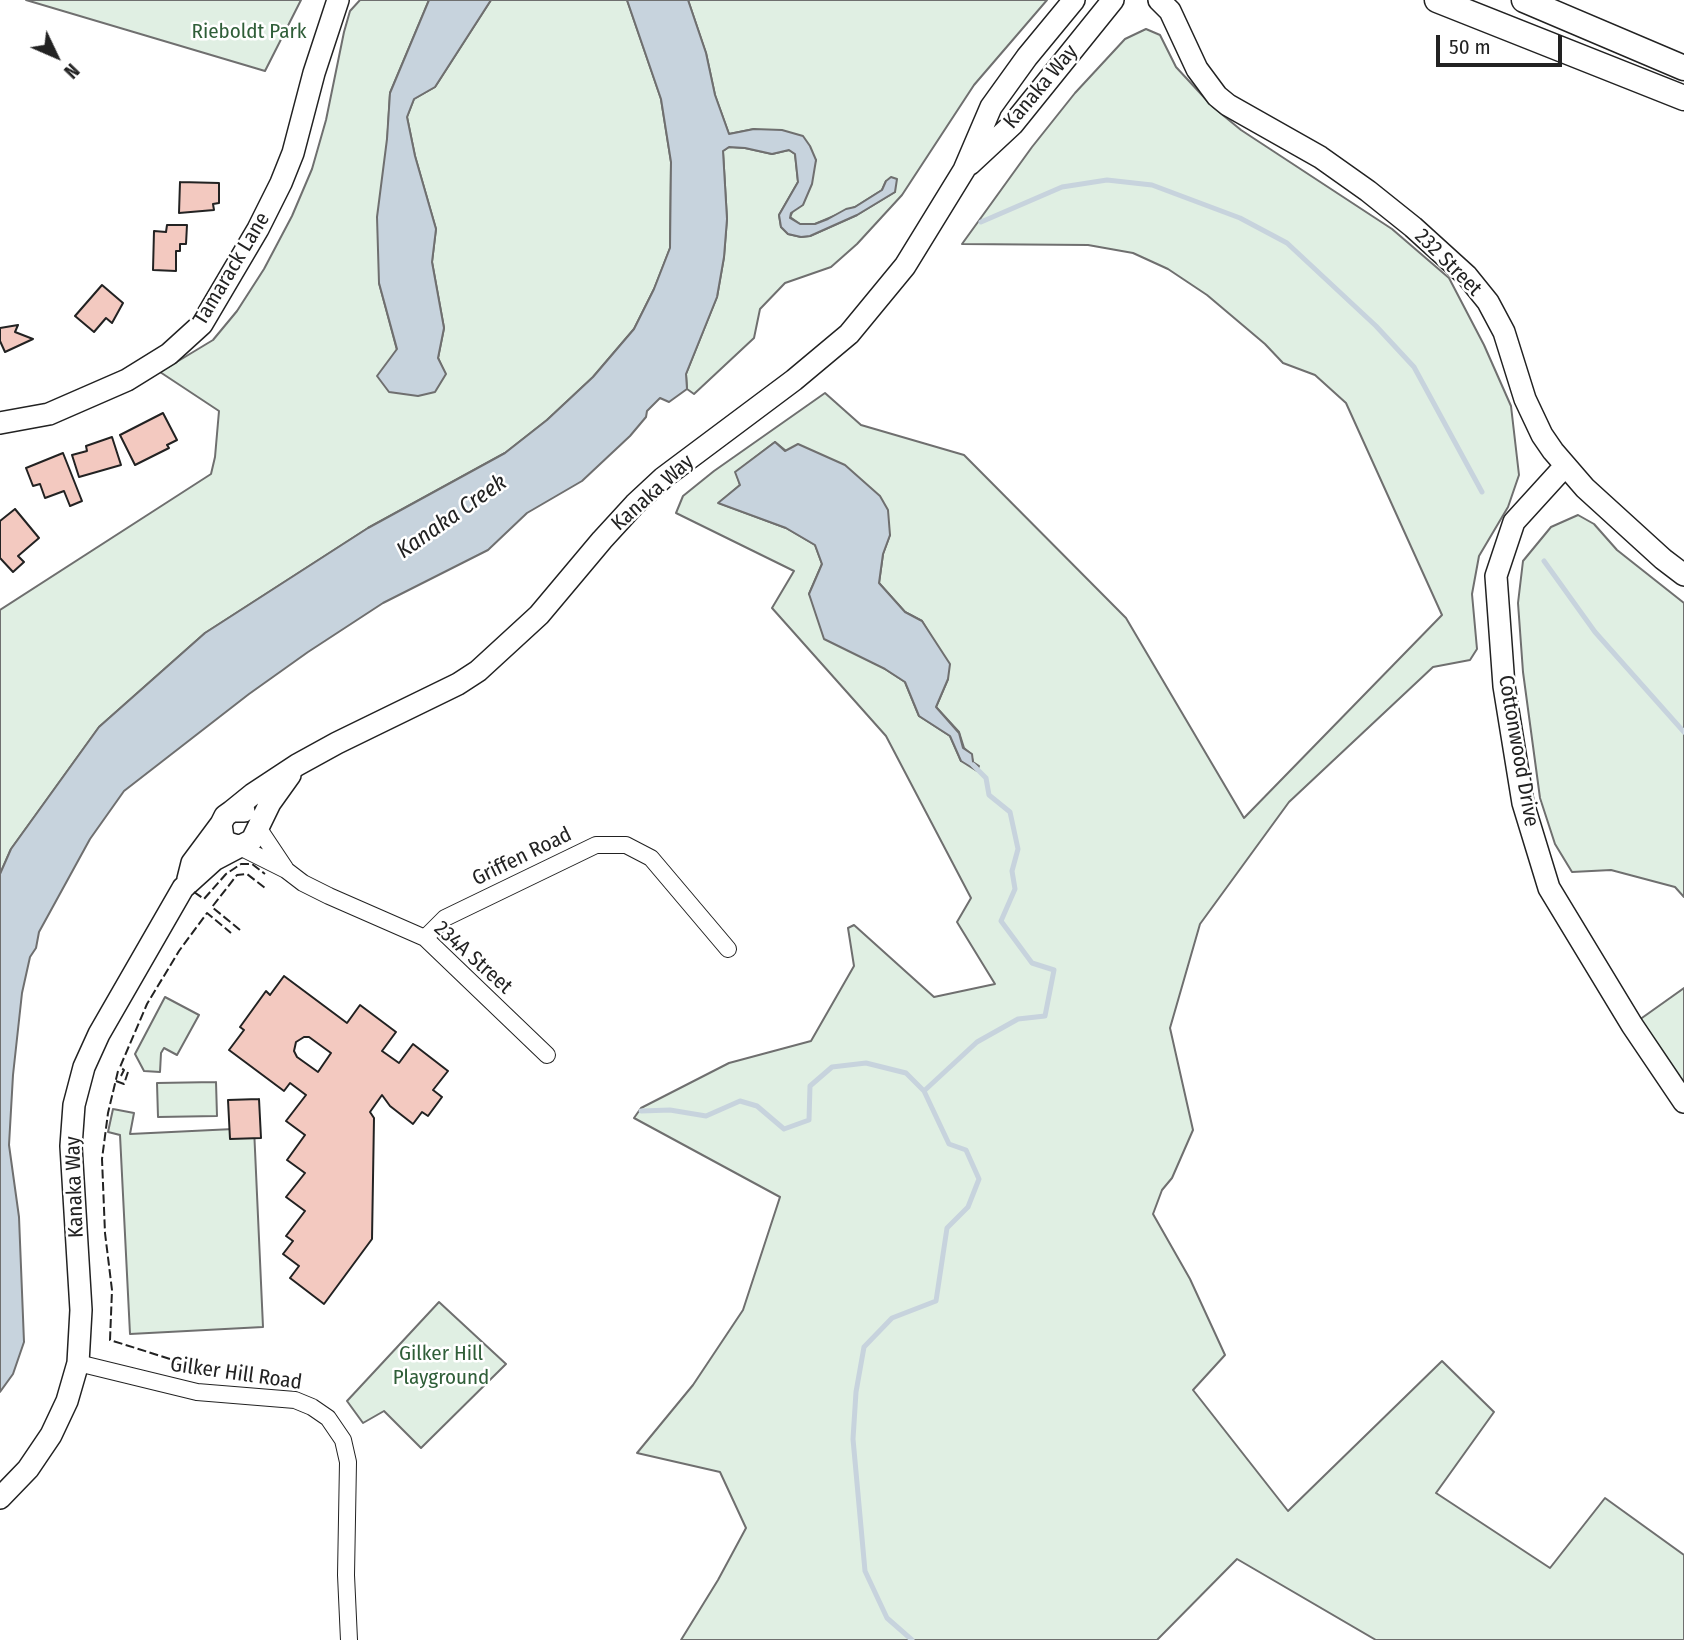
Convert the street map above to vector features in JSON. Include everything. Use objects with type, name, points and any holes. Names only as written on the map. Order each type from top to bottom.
[{"type":"main road","name":"Tamarack Lane","points":[[0,423],[49,414],[127,380],[169,354],[202,324],[258,229],[281,183],[293,153],[317,63],[338,0]]},
{"type":"main road","name":"Kanaka Way","points":[[0,1498],[28,1469],[51,1435],[67,1401],[78,1363],[81,1310],[71,1146],[74,1105],[84,1067],[99,1034],[188,881],[192,863],[226,818],[253,794],[337,743],[458,684],[499,654],[539,615],[635,504],[663,478],[794,380],[849,334],[905,266],[964,170],[991,107],[1027,57],[1074,0]]},
{"type":"main road","name":"Kanaka Way","points":[[964,170],[1013,124],[1113,0]]},
{"type":"main road","name":"232 Street","points":[[1159,0],[1170,11],[1197,69],[1217,96],[1228,105],[1321,157],[1413,227],[1467,276],[1488,302],[1504,332],[1525,399],[1542,435],[1565,466],[1663,559],[1684,575]]},
{"type":"main road","points":[[1437,0],[1684,98]]},
{"type":"main road","points":[[1524,0],[1684,68]]},
{"type":"main road","name":"Cottonwood Drive","points":[[1565,466],[1514,522],[1496,576],[1504,686],[1523,803],[1549,888],[1632,1025],[1684,1102]]},
{"type":"main road","name":"Kanaka Way","points":[[256,828],[297,765]]},
{"type":"main road","points":[[246,812],[252,816],[256,828],[252,840],[238,846],[223,838],[226,818],[246,812]]},
{"type":"main road","name":"Kanaka Way","points":[[188,881],[238,846]]},
{"type":"street","name":"234A Street","points":[[256,828],[286,870]]},
{"type":"street","name":"Griffen Road","points":[[425,938],[445,918],[596,845],[626,845],[651,858],[729,949]]},
{"type":"street","name":"234A Street","points":[[238,846],[329,896],[425,938],[547,1055]]},
{"type":"street","name":"Gilker Hill Road","points":[[78,1363],[197,1392],[295,1401],[312,1407],[328,1418],[343,1440],[348,1462],[346,1575],[349,1640]]},
{"type":"green space","name":"Rieboldt Park","points":[[26,0],[301,0],[265,71]]},
{"type":"green space","points":[[360,0],[429,0],[390,93],[379,283],[397,350],[445,374],[438,358],[444,328],[432,262],[436,229],[407,117],[414,99],[435,87],[491,0],[627,0],[661,99],[671,162],[670,248],[654,289],[634,329],[593,377],[547,420],[505,453],[368,528],[205,633],[99,727],[11,849],[0,874],[0,610],[211,474],[219,411],[160,372],[213,340],[237,311],[264,269],[292,216],[312,169],[326,120],[344,32],[350,11]]},
{"type":"green space","points":[[688,0],[1047,0],[974,85],[902,195],[857,244],[831,267],[785,283],[760,309],[754,338],[694,394],[687,389],[686,374],[717,297],[724,257],[727,219],[723,151],[729,147],[772,154],[789,150],[795,154],[798,182],[779,215],[781,227],[788,234],[810,236],[857,215],[895,192],[886,181],[882,190],[855,207],[815,224],[800,224],[790,217],[816,160],[754,129],[729,134]]},
{"type":"green space","points":[[1146,29],[1160,35],[1176,67],[1213,107],[1241,130],[1392,229],[1449,278],[1484,345],[1511,406],[1519,475],[1508,507],[1479,556],[1472,594],[1477,649],[1470,660],[1433,667],[1289,802],[1200,924],[1170,1028],[1193,1130],[1172,1178],[1162,1190],[1153,1214],[1190,1279],[1225,1355],[1193,1390],[1288,1511],[1442,1361],[1494,1412],[1436,1493],[1550,1568],[1605,1498],[1684,1555],[1684,1640],[1376,1640],[1237,1559],[1157,1640],[681,1640],[746,1528],[720,1472],[637,1453],[693,1385],[743,1310],[780,1197],[634,1118],[641,1108],[729,1063],[811,1041],[854,966],[848,928],[854,925],[934,997],[995,984],[957,922],[971,898],[886,736],[772,608],[794,571],[676,513],[683,496],[825,393],[861,425],[964,455],[1126,618],[1244,818],[1442,615],[1346,403],[1315,375],[1283,363],[1265,344],[1207,295],[1168,269],[1133,253],[1088,245],[962,244],[1032,147],[1075,93],[1125,39]],"holes":[[[775,442],[890,535],[883,554],[879,583],[905,612],[922,621],[934,641],[948,679],[936,707],[959,732],[964,748],[971,754],[973,762],[961,761],[950,736],[919,716],[905,682],[885,669],[809,594],[822,564],[815,545],[786,528],[719,503],[740,485],[736,472]]]},
{"type":"green space","points":[[1578,515],[1594,524],[1617,550],[1684,603],[1684,897],[1675,887],[1611,870],[1572,872],[1555,844],[1540,798],[1523,672],[1518,603],[1523,561],[1551,527]]},
{"type":"green space","points":[[1684,988],[1684,1102],[1632,1025]]},
{"type":"green space","points":[[165,997],[199,1015],[177,1055],[164,1048],[161,1053],[160,1072],[144,1071],[135,1054]]},
{"type":"green space","points":[[216,1082],[217,1116],[158,1117],[157,1083]]},
{"type":"green space","points":[[113,1109],[134,1113],[130,1134],[254,1128],[263,1327],[130,1334],[120,1135],[108,1132]]},
{"type":"green space","name":"Gilker Hill Playground","points":[[439,1302],[506,1364],[421,1448],[384,1411],[363,1423],[347,1401]]},
{"type":"water","points":[[429,0],[491,0],[435,87],[414,99],[407,117],[436,229],[432,262],[444,328],[438,358],[446,374],[435,392],[418,396],[389,392],[377,376],[397,349],[379,283],[377,217],[390,93]]},
{"type":"water","name":"Kanaka Creek","points":[[627,0],[688,0],[729,134],[754,129],[782,130],[803,136],[816,160],[812,184],[803,205],[791,213],[790,218],[800,224],[815,224],[828,219],[855,207],[882,190],[891,177],[897,179],[895,192],[857,215],[810,236],[788,234],[781,227],[779,215],[798,182],[795,154],[789,150],[772,154],[729,147],[723,151],[727,219],[724,257],[717,297],[686,374],[687,389],[669,402],[660,398],[647,411],[646,417],[630,436],[582,481],[527,513],[488,550],[383,603],[308,652],[124,791],[90,839],[39,932],[22,993],[9,1145],[19,1217],[24,1342],[13,1374],[0,1392],[0,874],[11,849],[99,727],[205,633],[368,528],[505,453],[547,420],[593,377],[634,329],[670,248],[671,162],[661,99]]},
{"type":"water","points":[[775,442],[785,451],[798,444],[845,465],[880,496],[888,510],[890,535],[883,554],[879,583],[905,612],[922,621],[950,664],[948,679],[936,707],[959,733],[963,748],[972,754],[973,762],[979,766],[977,771],[961,761],[950,736],[919,716],[905,682],[885,669],[824,639],[809,594],[822,564],[815,545],[786,528],[718,503],[740,485],[735,472]]},
{"type":"building","points":[[180,182],[219,183],[219,203],[213,204],[214,210],[179,213]]},
{"type":"building","points":[[167,225],[187,225],[186,244],[180,244],[180,251],[176,251],[176,271],[153,270],[154,231],[166,232]]},
{"type":"building","points":[[102,285],[123,303],[112,323],[106,318],[94,332],[75,316]]},
{"type":"building","points":[[18,325],[15,332],[33,339],[5,352],[0,341],[0,328]]},
{"type":"building","points":[[163,413],[177,440],[167,445],[169,448],[135,465],[120,435]]},
{"type":"building","points":[[112,437],[121,465],[79,477],[72,455],[87,451],[86,446]]},
{"type":"building","points":[[63,453],[82,501],[70,506],[64,491],[45,498],[40,484],[33,486],[26,468]]},
{"type":"building","points":[[15,509],[39,538],[18,556],[24,562],[13,572],[0,558],[0,521]]},
{"type":"building","points":[[284,976],[347,1023],[360,1005],[396,1032],[382,1051],[399,1063],[413,1044],[448,1071],[433,1090],[442,1097],[428,1116],[422,1112],[413,1124],[390,1106],[382,1095],[370,1112],[374,1118],[372,1239],[324,1304],[290,1278],[299,1266],[283,1254],[293,1241],[286,1236],[305,1211],[286,1197],[305,1173],[287,1160],[305,1135],[286,1121],[306,1095],[290,1083],[284,1091],[229,1050],[244,1030],[240,1027],[266,991],[270,995]],"holes":[[[309,1037],[331,1053],[318,1072],[297,1057],[294,1051],[296,1042]]]},
{"type":"building","points":[[259,1099],[261,1138],[230,1139],[228,1100]]},
{"type":"waterway","points":[[981,222],[1062,187],[1107,180],[1152,185],[1240,218],[1287,243],[1376,326],[1414,367],[1482,492]]},
{"type":"waterway","points":[[1544,561],[1595,632],[1684,732]]},
{"type":"waterway","points":[[912,1640],[887,1618],[865,1571],[853,1439],[856,1392],[864,1347],[892,1318],[936,1301],[947,1228],[968,1207],[979,1179],[966,1150],[949,1144],[924,1091],[977,1042],[1018,1019],[1045,1016],[1054,970],[1032,963],[1001,921],[1015,889],[1012,871],[1018,849],[1010,812],[989,795],[986,778],[973,765]]},
{"type":"waterway","points":[[641,1111],[670,1110],[706,1116],[740,1101],[757,1106],[784,1129],[809,1120],[810,1086],[832,1067],[866,1063],[906,1073],[924,1091]]},
{"type":"fence","points":[[194,892],[204,899],[226,874],[241,864],[252,864],[265,874]]},
{"type":"fence","points":[[240,930],[212,907],[237,875],[247,874],[265,888]]},
{"type":"fence","points":[[121,1076],[124,1070],[120,1067],[147,1004],[179,951],[207,913],[231,933]]},
{"type":"fence","points":[[118,1071],[108,1113],[102,1159],[105,1233],[112,1290],[110,1340],[186,1364]]},
{"type":"fence","points":[[116,1081],[124,1084],[128,1072]]}]
